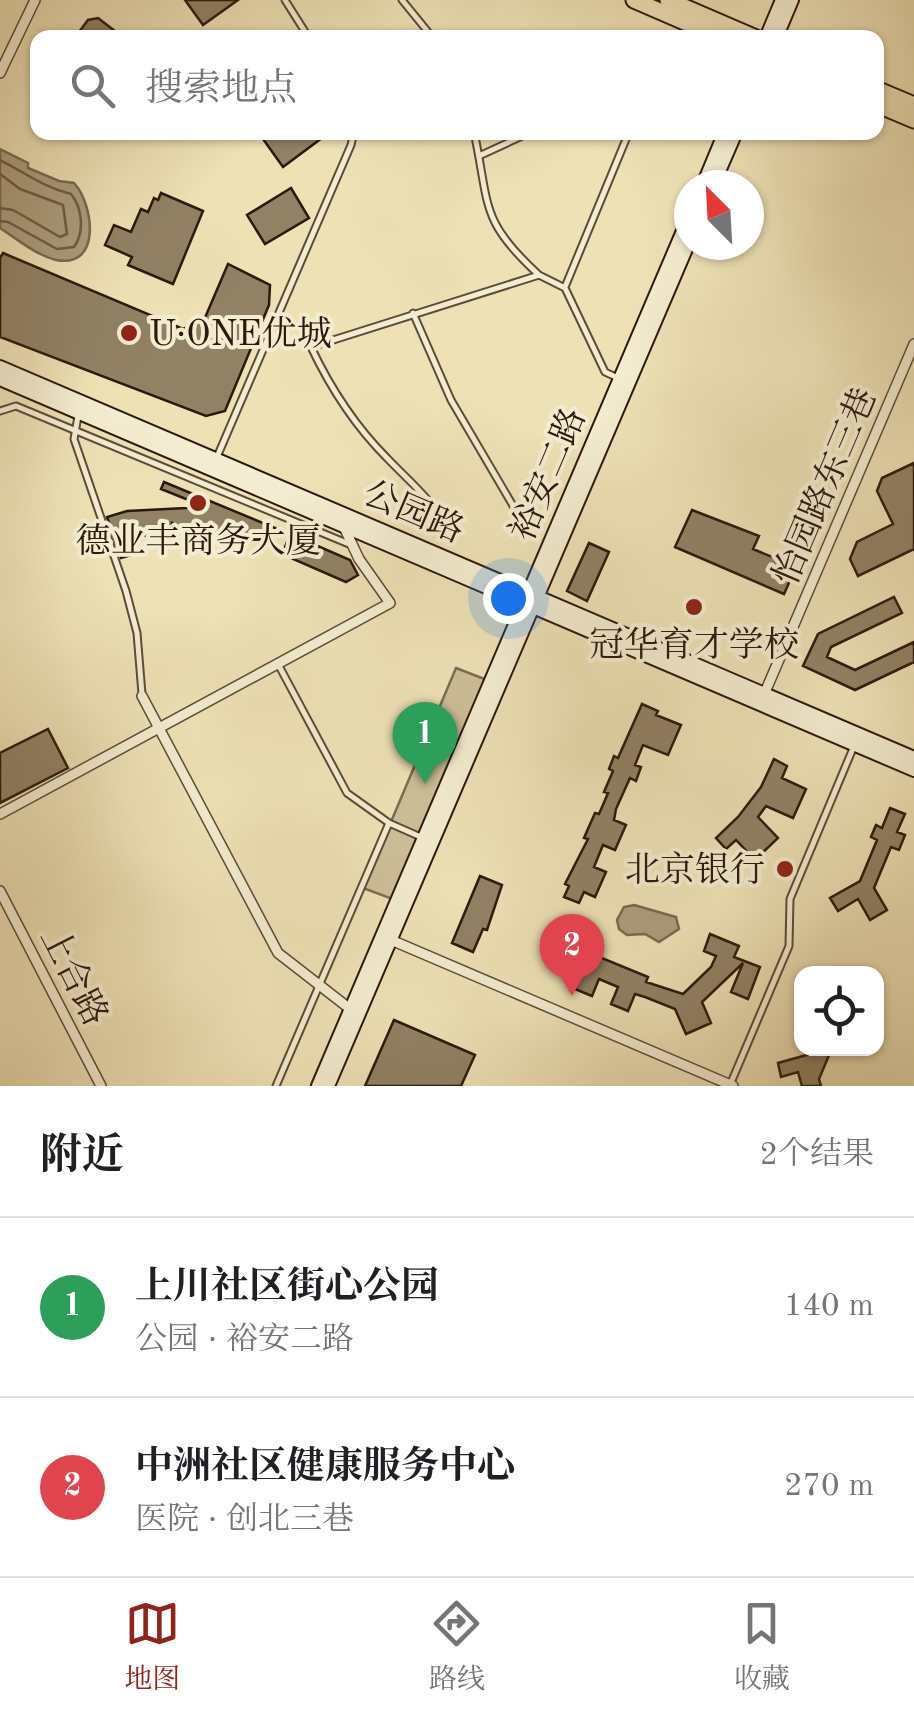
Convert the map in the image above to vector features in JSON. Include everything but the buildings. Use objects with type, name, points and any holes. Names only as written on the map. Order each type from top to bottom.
[{"type":"main road","points":[[634,0],[703,30]]},
{"type":"main road","points":[[668,0],[737,30]]},
{"type":"main road","points":[[769,30],[782,0]]},
{"type":"main road","points":[[779,30],[792,0]]},
{"type":"main road","points":[[884,92],[914,105]]},
{"type":"main road","points":[[884,107],[914,120]]},
{"type":"main road","points":[[709,170],[722,140]]},
{"type":"main road","points":[[720,170],[733,140]]},
{"type":"main road","name":"裕安二路","points":[[318,1086],[390,940],[674,255]]},
{"type":"main road","name":"裕安二路","points":[[624,380],[681,260]]},
{"type":"main road","name":"公园路","points":[[0,367],[762,699],[914,758]]},
{"type":"main road","name":"公园路","points":[[0,380],[344,526],[531,600]]},
{"type":"main road","name":"裕安二路","points":[[328,1086],[424,838],[531,600]]},
{"type":"main road","name":"公园路","points":[[857,739],[914,770]]},
{"type":"street","points":[[0,73],[35,0]]},
{"type":"street","name":"怡园路东三巷","points":[[762,699],[914,344]]},
{"type":"street","points":[[0,814],[390,603],[352,546],[344,526]]},
{"type":"street","points":[[142,696],[278,954],[355,1012]]},
{"type":"street","name":"上合路","points":[[0,890],[101,1086]]},
{"type":"street","points":[[390,940],[731,1086]]},
{"type":"lane","points":[[285,0],[303,30]]},
{"type":"lane","points":[[402,0],[426,30]]},
{"type":"lane","points":[[216,459],[353,140]]},
{"type":"lane","points":[[476,140],[485,204],[492,224],[539,276],[564,288],[605,372],[624,380]]},
{"type":"lane","points":[[479,156],[514,140]]},
{"type":"lane","points":[[564,288],[625,140]]},
{"type":"lane","points":[[436,510],[420,489],[384,456],[338,397],[311,347],[539,276]]},
{"type":"lane","points":[[414,313],[452,400],[522,521]]},
{"type":"lane","points":[[0,411],[16,406],[352,546]]},
{"type":"lane","points":[[79,413],[74,430],[137,632],[142,696]]},
{"type":"lane","points":[[278,664],[347,793],[389,822],[424,838]]},
{"type":"lane","points":[[731,1086],[789,946],[790,899],[857,739]]},
{"type":"lane","points":[[276,1086],[389,822]]},
{"type":"shaded area","points":[[456,668],[487,680],[395,900],[363,888]]},
{"type":"water","points":[[0,149],[28,163],[28,168],[74,183],[81,192],[90,232],[81,255],[71,260],[49,258],[0,228]]},
{"type":"water","points":[[634,905],[676,917],[679,929],[659,942],[645,934],[627,935],[619,929],[617,920],[624,907]]},
{"type":"place","name":"U·ONE优城","points":[[129,333]]},
{"type":"place","name":"德业丰商务大厦","points":[[198,503]]},
{"type":"place","name":"冠华育才学校","points":[[694,607]]},
{"type":"place","name":"上川社区街心公园","points":[[425,784]]},
{"type":"place","name":"北京银行","points":[[785,869]]},
{"type":"place","name":"中洲社区健康服务中心","points":[[572,996]]}]
